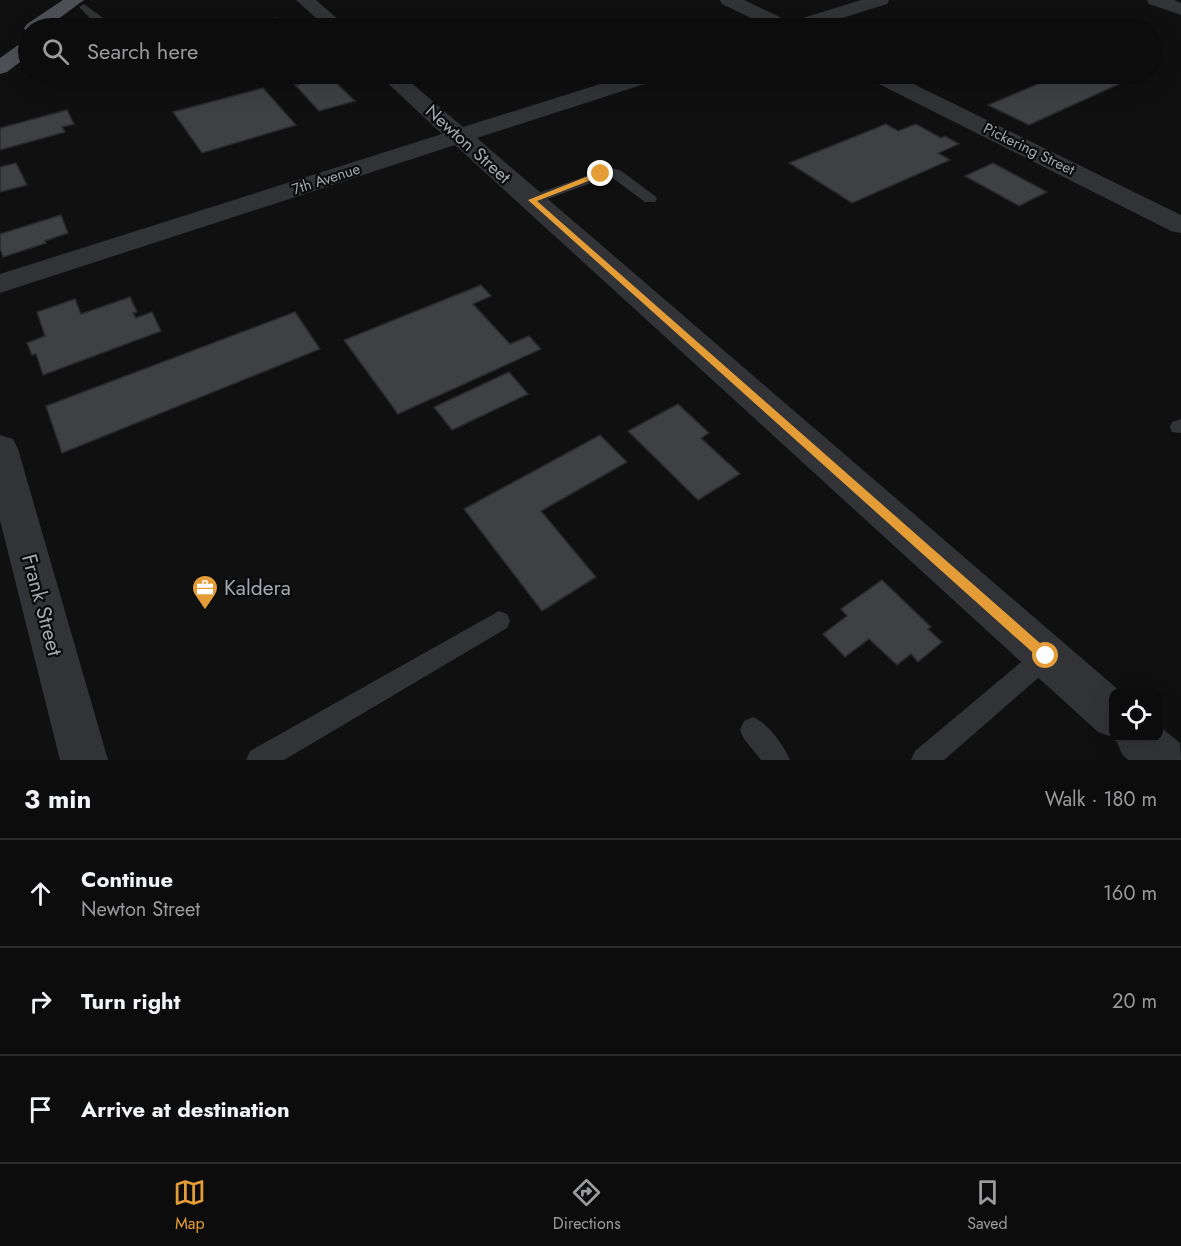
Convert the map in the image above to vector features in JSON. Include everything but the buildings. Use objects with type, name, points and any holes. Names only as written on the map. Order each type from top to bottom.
[{"type":"main road","points":[[53,18],[84,2]]},
{"type":"main road","points":[[66,18],[84,2]]},
{"type":"main road","points":[[0,53],[18,40]]},
{"type":"main road","points":[[0,68],[18,54]]},
{"type":"street","points":[[305,0],[326,18]]},
{"type":"street","points":[[729,0],[766,18]]},
{"type":"street","points":[[823,18],[880,0]]},
{"type":"street","points":[[1156,0],[1181,9]]},
{"type":"street","name":"Newton Street","points":[[400,84],[1109,712]]},
{"type":"street","name":"7th Avenue","points":[[0,284],[621,84]]},
{"type":"street","name":"Pickering Street","points":[[897,84],[1181,225]]},
{"type":"street","name":"Frank Street","points":[[0,449],[84,760]]},
{"type":"street","points":[[1143,742],[1163,760]]},
{"type":"lane","points":[[84,2],[97,18]]},
{"type":"lane","points":[[532,200],[609,172],[615,173],[650,199]]},
{"type":"lane","points":[[259,760],[499,621]]},
{"type":"lane","points":[[924,760],[1046,656]]},
{"type":"lane","points":[[753,730],[777,760]]},
{"type":"place","name":"Kaldera","points":[[205,611]]},
{"type":"route","points":[[601,174],[532,200],[1046,656]]}]
